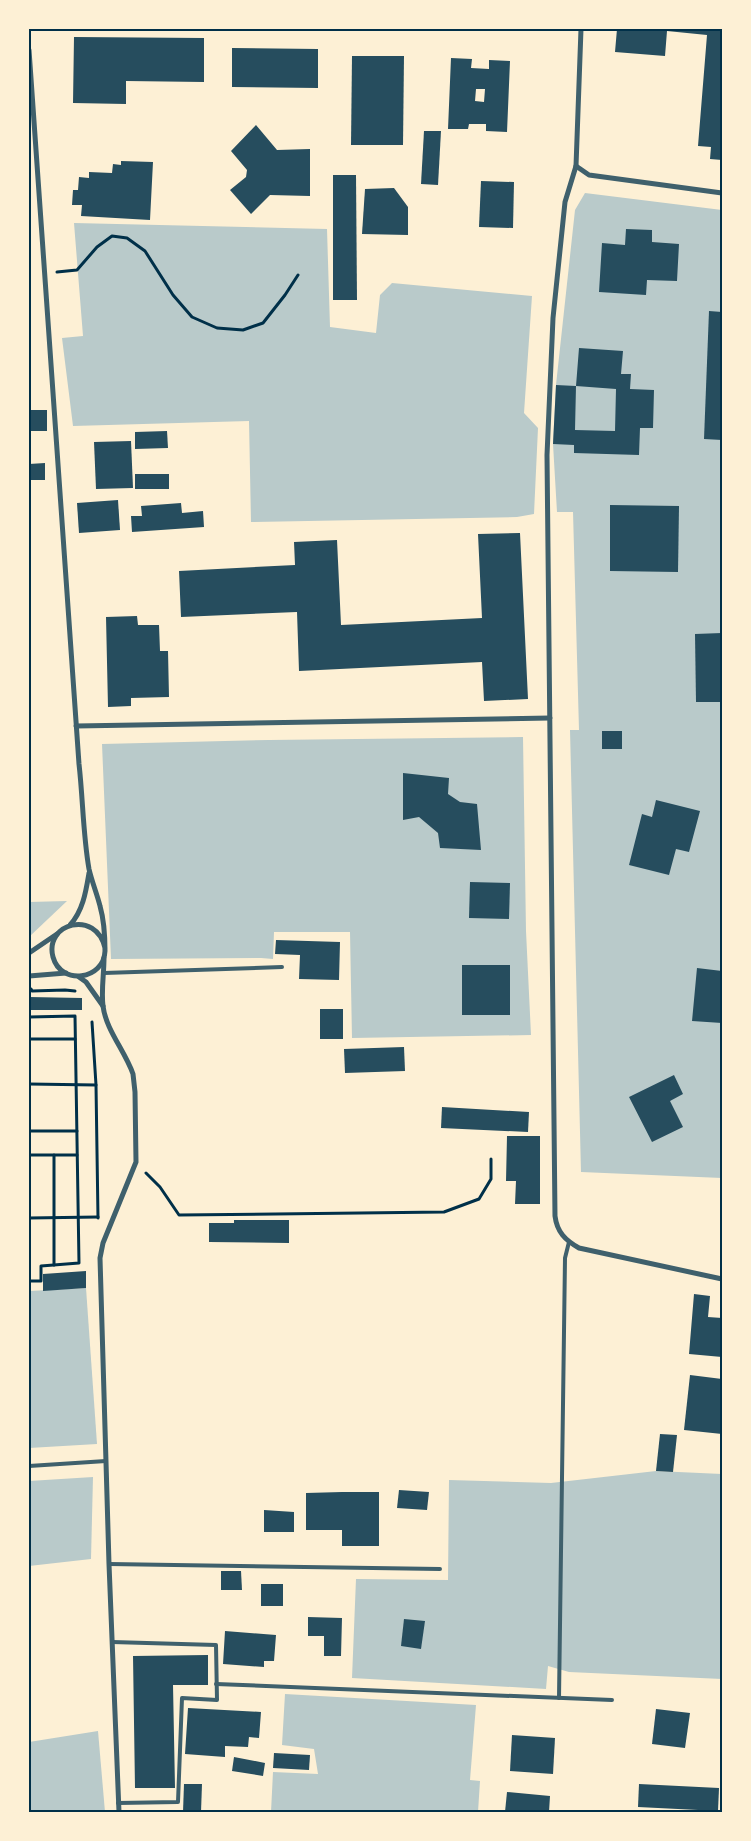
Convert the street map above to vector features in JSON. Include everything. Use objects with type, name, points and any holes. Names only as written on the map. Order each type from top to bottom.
[{"type":"street","points":[[581,29],[576,166],[564,202],[552,328],[547,455],[555,1216],[557,1226],[562,1235],[579,1248],[722,1279]]},
{"type":"street","points":[[29,50],[76,726],[90,870],[102,913],[105,948],[103,1006]]},
{"type":"street","points":[[576,166],[589,175],[722,193]]},
{"type":"street","points":[[76,726],[550,718]]},
{"type":"street","points":[[29,953],[70,925],[78,913],[85,896],[90,870]]},
{"type":"street","points":[[70,925],[84,924],[93,928],[101,937],[105,948]]},
{"type":"street","points":[[59,933],[54,942],[53,955],[58,966],[66,974]]},
{"type":"street","points":[[79,977],[95,971],[104,955]]},
{"type":"street","points":[[29,976],[52,973],[66,974],[79,977],[86,982],[103,1006],[108,1022],[129,1062],[133,1074],[135,1092],[136,1162],[103,1243],[101,1253],[109,1564],[119,1812]]},
{"type":"lane","points":[[104,973],[282,967]]},
{"type":"lane","points":[[559,1698],[565,1258],[569,1242]]},
{"type":"lane","points":[[29,1466],[106,1462]]},
{"type":"lane","points":[[109,1564],[440,1569]]},
{"type":"lane","points":[[112,1642],[216,1644],[217,1700],[182,1698],[178,1802],[118,1803]]},
{"type":"lane","points":[[216,1684],[612,1700]]},
{"type":"path","points":[[45,274],[77,270],[97,247],[112,236],[127,238],[145,251],[173,295],[192,317],[217,328],[243,330],[263,323],[298,275]]},
{"type":"path","points":[[30,984],[32,991],[65,990],[82,992]]},
{"type":"path","points":[[29,1017],[75,1016],[79,1264],[41,1266],[41,1281],[29,1281]]},
{"type":"path","points":[[92,1020],[96,1085],[98,1217],[95,1225]]},
{"type":"path","points":[[29,1039],[76,1039]]},
{"type":"path","points":[[29,1084],[96,1085]]},
{"type":"path","points":[[29,1131],[77,1131]]},
{"type":"path","points":[[29,1155],[77,1155]]},
{"type":"path","points":[[54,1155],[54,1265]]},
{"type":"path","points":[[136,1162],[160,1187],[179,1215],[444,1212],[480,1199],[491,1179],[491,1159]]},
{"type":"path","points":[[29,1218],[98,1217]]},
{"type":"shaded area","points":[[585,193],[722,210],[722,1178],[581,1172],[570,730],[579,730],[573,512],[557,512],[553,444],[556,385],[575,210]]},
{"type":"shaded area","points":[[74,223],[327,229],[330,327],[376,333],[380,295],[392,283],[532,296],[524,413],[538,428],[534,514],[517,517],[251,522],[249,421],[73,426],[62,338],[83,336]]},
{"type":"shaded area","points":[[523,737],[526,931],[531,1035],[352,1038],[350,932],[274,932],[273,959],[111,959],[102,744]]},
{"type":"shaded area","points":[[67,901],[29,937],[29,902]]},
{"type":"shaded area","points":[[86,1288],[97,1444],[29,1448],[29,1291]]},
{"type":"shaded area","points":[[656,1471],[722,1474],[722,1679],[569,1672],[548,1666],[546,1689],[352,1678],[356,1579],[448,1580],[449,1480],[551,1483]]},
{"type":"shaded area","points":[[93,1477],[91,1559],[29,1566],[29,1481]]},
{"type":"shaded area","points":[[285,1694],[476,1705],[470,1780],[480,1781],[478,1812],[271,1812],[273,1772],[318,1774],[314,1749],[282,1745]]},
{"type":"shaded area","points":[[98,1731],[105,1812],[29,1812],[29,1742]]},
{"type":"building","points":[[617,29],[722,29],[722,160],[710,159],[711,147],[698,146],[707,35],[667,31],[665,56],[615,52]]},
{"type":"building","points":[[74,37],[204,38],[204,82],[126,81],[126,104],[73,103]]},
{"type":"building","points":[[232,48],[318,49],[318,88],[232,87]]},
{"type":"building","points":[[352,56],[404,56],[403,145],[351,145]]},
{"type":"building","points":[[451,58],[472,59],[471,68],[489,69],[489,60],[510,61],[507,132],[486,131],[486,124],[469,124],[468,129],[448,129]],"holes":[[[476,89],[485,89],[484,102],[475,101]]]},
{"type":"building","points":[[256,125],[277,150],[310,149],[310,196],[270,195],[251,214],[230,190],[246,177],[247,170],[231,151]]},
{"type":"building","points":[[424,131],[441,131],[438,185],[421,184]]},
{"type":"building","points":[[121,161],[153,162],[150,220],[81,216],[82,205],[72,205],[73,190],[78,190],[79,177],[89,178],[89,172],[112,173],[113,164],[121,165]]},
{"type":"building","points":[[333,175],[356,175],[357,300],[333,300]]},
{"type":"building","points":[[481,181],[514,182],[513,228],[479,227]]},
{"type":"building","points":[[394,188],[408,207],[408,235],[362,234],[365,189]]},
{"type":"building","points":[[626,229],[652,230],[652,242],[679,244],[677,281],[647,280],[646,295],[599,292],[602,243],[625,245]]},
{"type":"building","points":[[709,311],[722,312],[722,440],[704,439]]},
{"type":"building","points":[[579,348],[623,351],[621,374],[631,374],[630,389],[654,390],[653,428],[640,428],[639,455],[574,453],[574,445],[553,444],[556,385],[576,386]],"holes":[[[576,386],[616,389],[615,431],[575,430]]]},
{"type":"building","points":[[29,410],[47,410],[47,431],[29,431]]},
{"type":"building","points":[[167,431],[168,448],[135,449],[135,432]]},
{"type":"building","points":[[131,441],[133,488],[96,489],[94,442]]},
{"type":"building","points":[[45,463],[45,480],[29,480],[29,464]]},
{"type":"building","points":[[135,474],[169,474],[169,489],[135,489]]},
{"type":"building","points":[[118,500],[120,530],[79,533],[77,503]]},
{"type":"building","points":[[181,503],[182,513],[203,511],[204,527],[132,532],[131,516],[142,516],[141,506]]},
{"type":"building","points":[[610,505],[679,506],[678,572],[610,571]]},
{"type":"building","points":[[520,533],[528,699],[484,701],[482,662],[299,671],[297,612],[181,617],[179,571],[295,565],[294,542],[337,540],[341,625],[482,618],[478,534]]},
{"type":"building","points":[[137,616],[138,625],[159,625],[160,651],[168,651],[169,697],[131,698],[131,706],[108,707],[106,617]]},
{"type":"building","points":[[722,633],[722,702],[696,702],[695,634]]},
{"type":"building","points":[[602,731],[622,731],[622,749],[602,749]]},
{"type":"building","points":[[403,773],[449,778],[448,794],[460,802],[477,804],[481,850],[440,848],[438,833],[419,817],[403,820]]},
{"type":"building","points":[[656,800],[700,811],[689,852],[676,849],[669,875],[629,865],[642,814],[652,817]]},
{"type":"building","points":[[470,882],[510,883],[509,919],[469,918]]},
{"type":"building","points":[[276,940],[340,942],[339,980],[299,979],[300,955],[275,954]]},
{"type":"building","points":[[462,965],[510,965],[510,1015],[462,1015]]},
{"type":"building","points":[[697,968],[722,971],[722,1023],[692,1021]]},
{"type":"building","points":[[29,997],[82,998],[82,1010],[29,1010]]},
{"type":"building","points":[[320,1009],[343,1009],[343,1039],[320,1039]]},
{"type":"building","points":[[404,1047],[405,1071],[345,1073],[344,1049]]},
{"type":"building","points":[[674,1075],[683,1094],[670,1101],[683,1127],[652,1142],[629,1097]]},
{"type":"building","points":[[442,1107],[529,1112],[528,1132],[441,1128]]},
{"type":"building","points":[[507,1136],[540,1136],[540,1204],[515,1204],[516,1181],[506,1181]]},
{"type":"building","points":[[234,1220],[289,1220],[289,1243],[209,1242],[209,1223],[234,1223]]},
{"type":"building","points":[[86,1271],[86,1288],[43,1291],[43,1274]]},
{"type":"building","points":[[694,1294],[710,1296],[708,1317],[722,1318],[722,1357],[689,1354]]},
{"type":"building","points":[[690,1375],[722,1379],[722,1434],[684,1430]]},
{"type":"building","points":[[660,1434],[677,1435],[673,1472],[656,1471]]},
{"type":"building","points":[[399,1490],[429,1492],[427,1510],[397,1508]]},
{"type":"building","points":[[379,1492],[379,1546],[342,1546],[342,1530],[306,1530],[306,1493]]},
{"type":"building","points":[[264,1510],[294,1512],[294,1532],[264,1532]]},
{"type":"building","points":[[221,1571],[241,1571],[242,1590],[221,1590]]},
{"type":"building","points":[[261,1584],[283,1584],[283,1606],[261,1606]]},
{"type":"building","points":[[308,1617],[342,1618],[341,1656],[324,1656],[324,1636],[308,1636]]},
{"type":"building","points":[[404,1619],[425,1621],[421,1649],[401,1646]]},
{"type":"building","points":[[225,1631],[276,1635],[274,1661],[264,1661],[264,1667],[223,1664]]},
{"type":"building","points":[[208,1655],[208,1685],[173,1685],[175,1788],[135,1788],[133,1656]]},
{"type":"building","points":[[188,1708],[261,1712],[259,1738],[249,1737],[248,1747],[225,1746],[225,1757],[185,1754]]},
{"type":"building","points":[[656,1709],[690,1713],[685,1748],[652,1744]]},
{"type":"building","points":[[512,1735],[555,1738],[553,1774],[510,1771]]},
{"type":"building","points":[[274,1753],[310,1755],[309,1770],[273,1768]]},
{"type":"building","points":[[234,1757],[265,1763],[263,1776],[232,1771]]},
{"type":"building","points":[[184,1784],[202,1784],[201,1812],[183,1812]]},
{"type":"building","points":[[639,1784],[719,1788],[718,1811],[638,1807]]},
{"type":"building","points":[[507,1792],[550,1796],[549,1812],[505,1812]]}]
